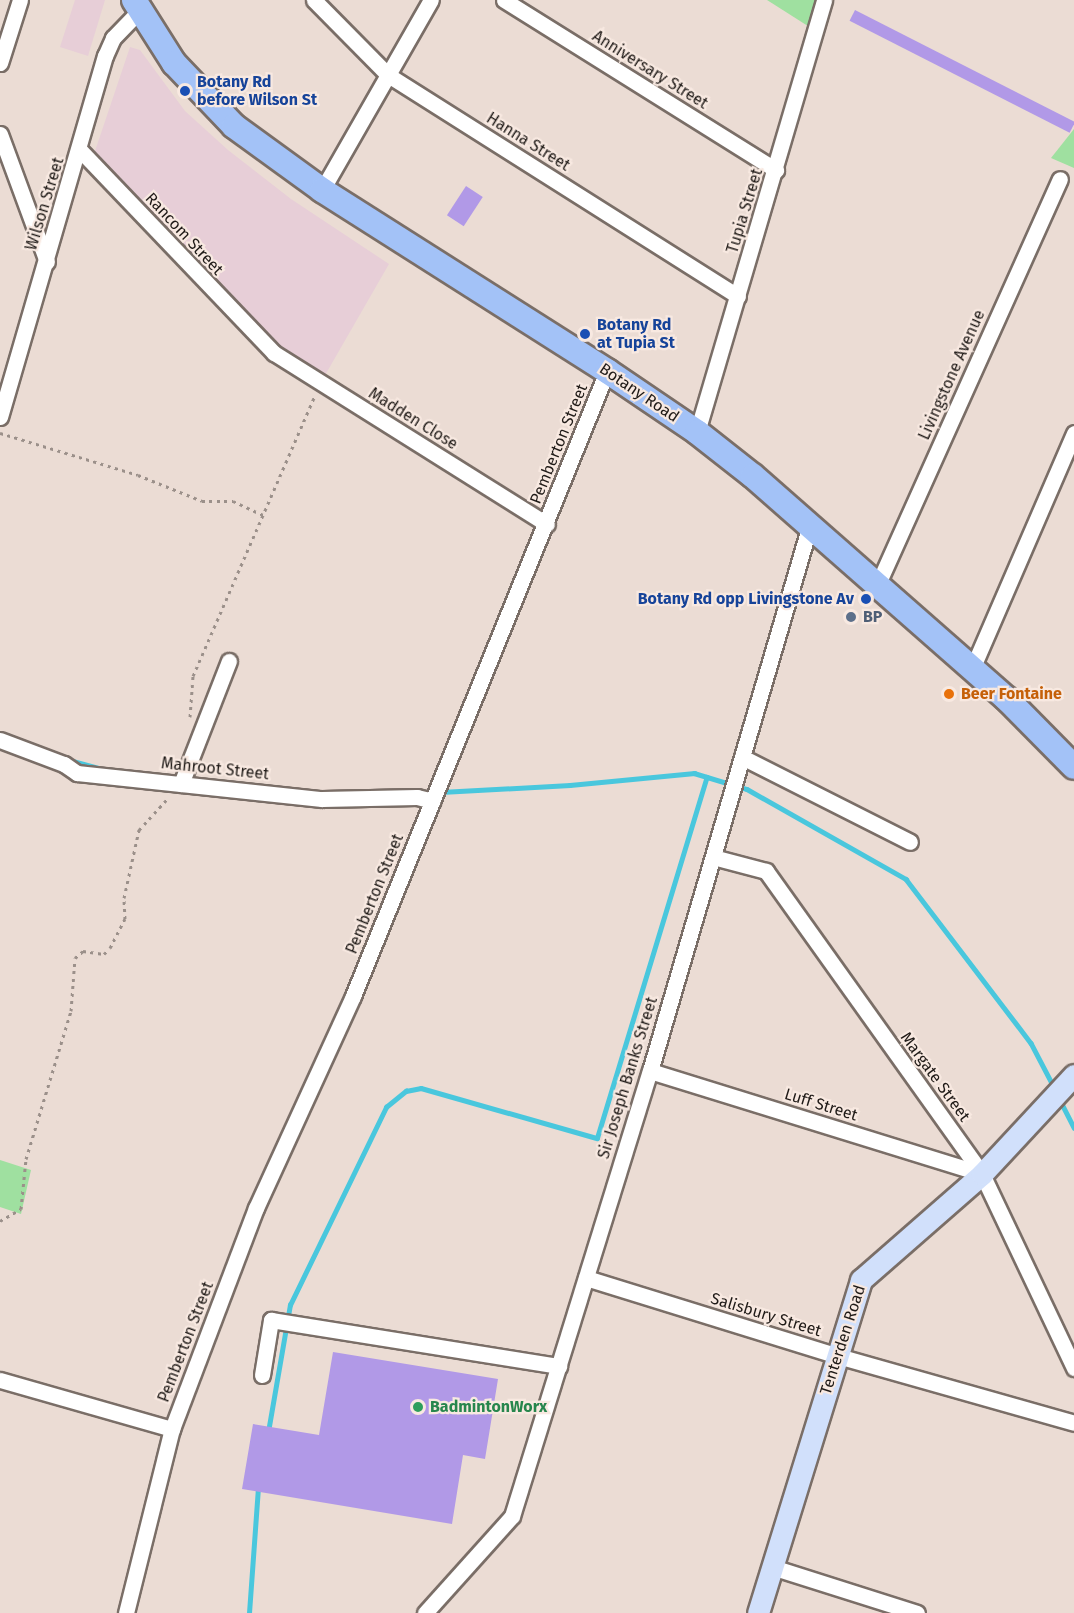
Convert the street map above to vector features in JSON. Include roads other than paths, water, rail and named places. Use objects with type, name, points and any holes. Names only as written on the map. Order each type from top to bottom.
[{"type":"main road","name":"Botany Road","points":[[137,5],[174,63],[234,126],[322,190],[608,371],[696,432],[810,525],[972,669],[1074,768]]},
{"type":"street","points":[[0,63],[20,0]]},
{"type":"street","name":"Hanna Street","points":[[314,0],[388,75],[738,296]]},
{"type":"street","points":[[322,190],[431,0]]},
{"type":"street","name":"Anniversary Street","points":[[504,0],[776,170]]},
{"type":"street","name":"Tupia Street","points":[[696,432],[776,170],[824,0]]},
{"type":"street","name":"Wilson Street","points":[[0,417],[113,38],[137,5]]},
{"type":"street","points":[[0,134],[47,262]]},
{"type":"street","name":"Rancom Street","points":[[80,150],[262,343]]},
{"type":"street","name":"Livingstone Avenue","points":[[877,586],[1060,179]]},
{"type":"street","name":"Madden Close","points":[[262,343],[320,382],[547,524]]},
{"type":"street","name":"Pemberton Street","points":[[126,1613],[172,1429],[255,1208],[353,996],[608,371]]},
{"type":"street","points":[[972,669],[1074,433]]},
{"type":"street","name":"Sir Joseph Banks Street","points":[[425,1613],[512,1516],[650,1071],[810,525]]},
{"type":"street","points":[[176,783],[229,661]]},
{"type":"street","name":"Mahroot Street","points":[[0,740],[64,764],[77,773],[322,799],[417,796],[433,801]]},
{"type":"street","points":[[742,757],[910,842]]},
{"type":"street","name":"Margate Street","points":[[712,857],[766,871],[982,1174],[1074,1368]]},
{"type":"street","name":"Luff Street","points":[[650,1071],[982,1174]]},
{"type":"street","name":"Tenterden Road","points":[[758,1613],[861,1280],[982,1174],[1074,1074]]},
{"type":"street","name":"Salisbury Street","points":[[586,1278],[838,1356],[1074,1423]]},
{"type":"street","points":[[262,1375],[271,1320],[558,1366]]},
{"type":"street","points":[[0,1380],[172,1429]]},
{"type":"street","points":[[772,1568],[917,1613]]},
{"type":"waterway","points":[[69,760],[98,768]]},
{"type":"waterway","points":[[441,792],[570,785],[694,773],[747,789],[906,879],[1031,1043],[1054,1087]]},
{"type":"waterway","points":[[268,1432],[290,1305],[386,1107],[406,1091],[421,1088],[597,1138],[707,777]]},
{"type":"waterway","points":[[1060,1100],[1074,1128]]},
{"type":"waterway","points":[[249,1613],[258,1487]]},
{"type":"place","name":"Botany Rd before Wilson St","points":[[185,91]]},
{"type":"place","name":"Botany Rd at Tupia St","points":[[585,334]]},
{"type":"place","name":"Botany Rd opp Livingstone Av","points":[[866,599]]},
{"type":"place","name":"BP","points":[[851,617]]},
{"type":"place","name":"Beer Fontaine","points":[[949,694]]},
{"type":"place","name":"BadmintonWorx","points":[[418,1407]]}]
